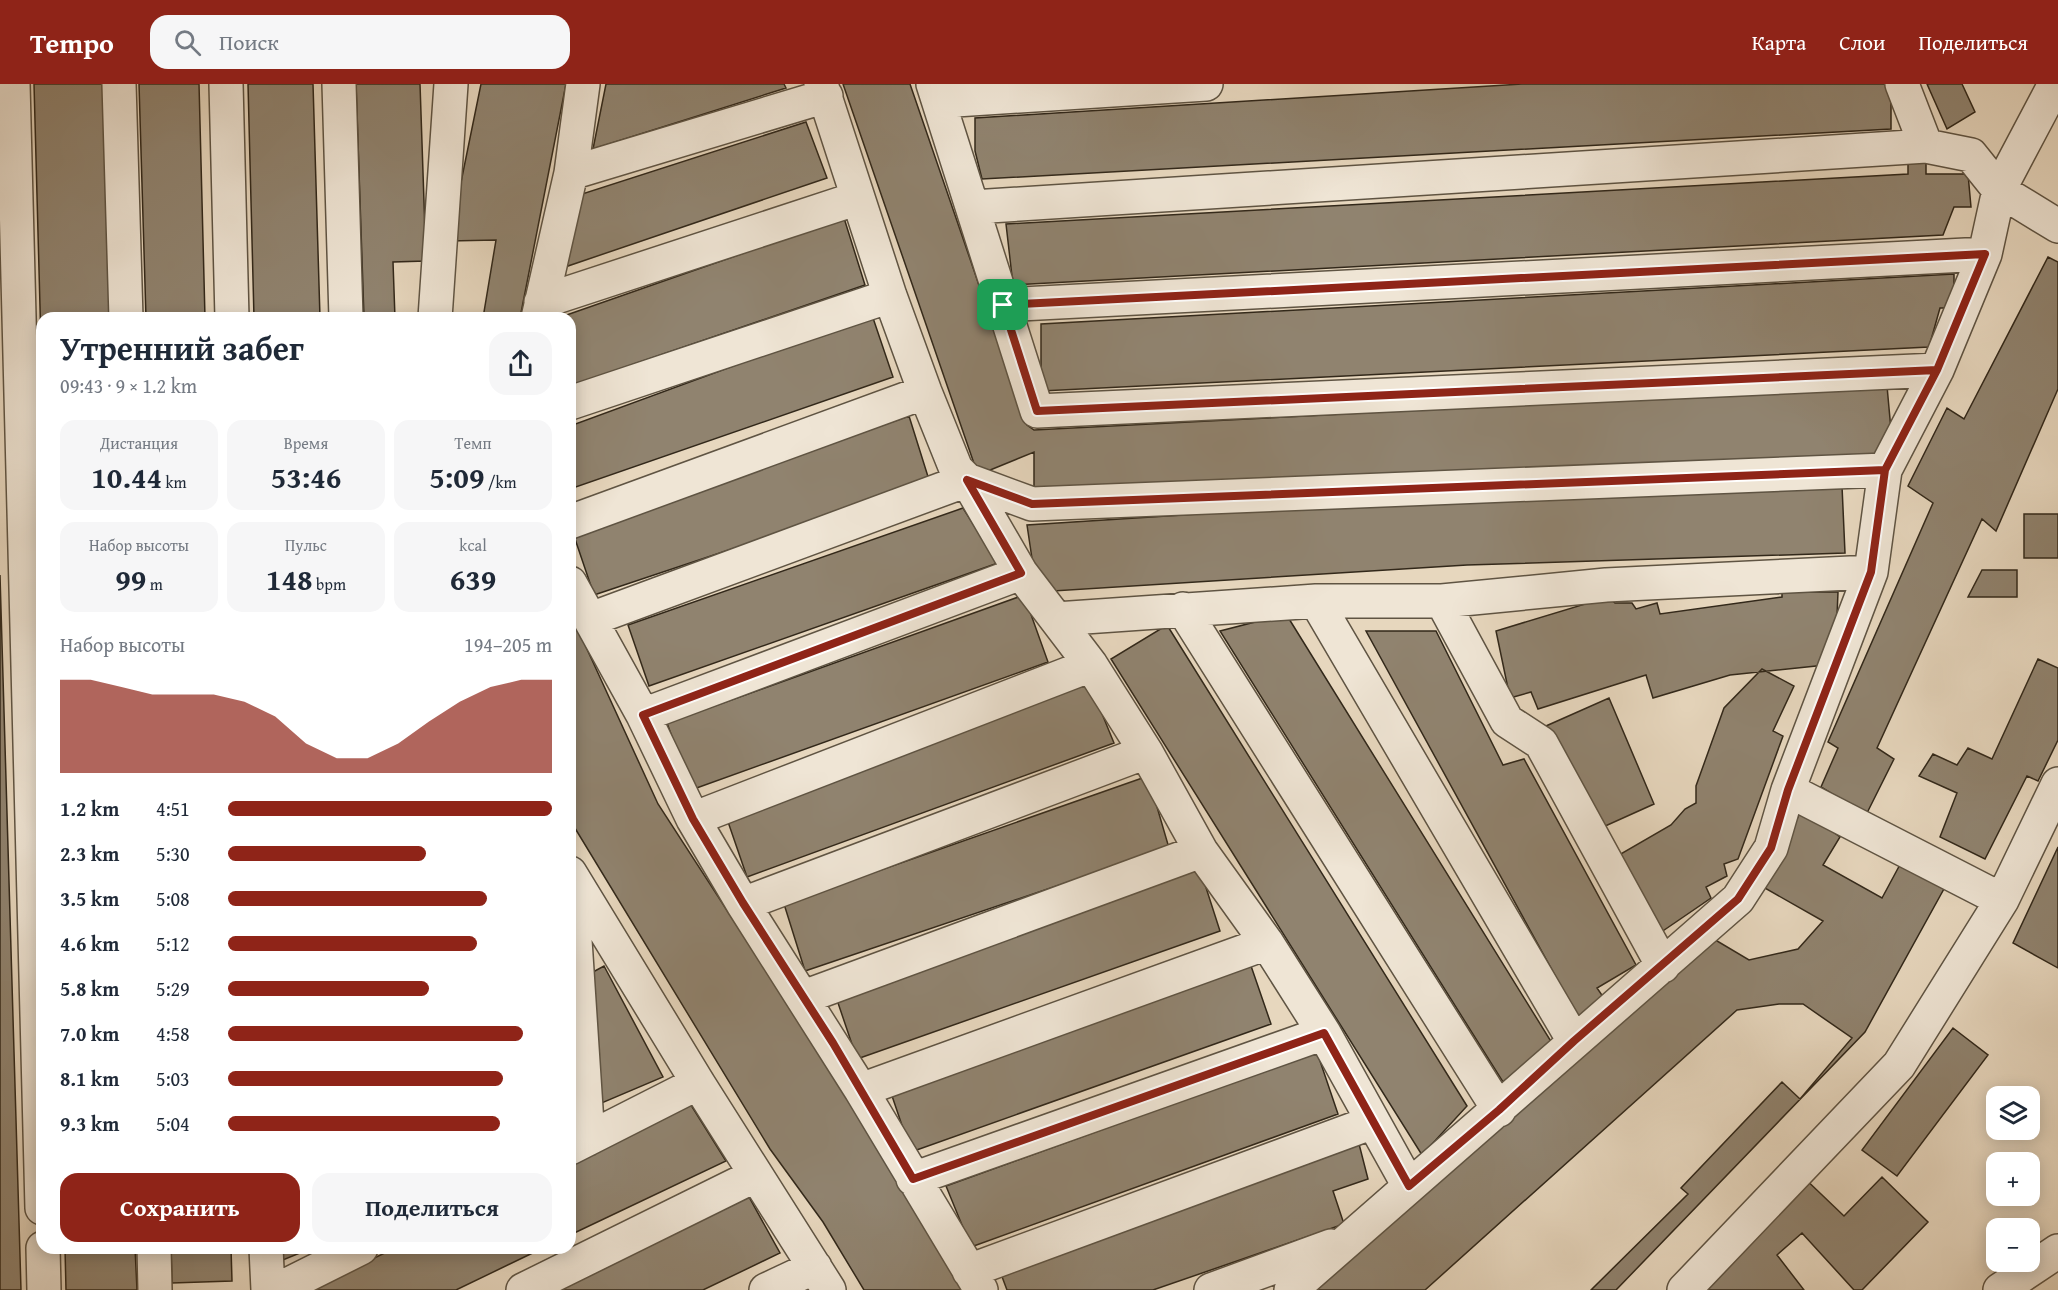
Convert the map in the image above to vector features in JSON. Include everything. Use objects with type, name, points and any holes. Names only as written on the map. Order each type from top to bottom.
[{"type":"lane","points":[[13,84],[36,975]]},
{"type":"lane","points":[[119,84],[126,312]]},
{"type":"lane","points":[[226,84],[232,312]]},
{"type":"lane","points":[[339,84],[346,312]]},
{"type":"lane","points":[[435,312],[451,84]]},
{"type":"lane","points":[[540,310],[571,173],[583,84]]},
{"type":"lane","points":[[1206,84],[936,93],[1037,411],[1937,370]]},
{"type":"lane","points":[[1902,84],[1926,146]]},
{"type":"lane","points":[[1291,1290],[1738,899],[1771,848],[1788,790],[1871,572],[1885,470],[1937,370],[1985,254],[1999,190],[2055,84]]},
{"type":"lane","points":[[571,173],[823,90],[890,296],[956,469],[967,480],[1021,573],[1091,665],[1146,752],[1201,850],[1267,943],[1324,1033],[1409,1186]]},
{"type":"lane","points":[[973,207],[1926,146],[1971,155],[1999,190],[2058,225]]},
{"type":"lane","points":[[540,310],[858,198]]},
{"type":"lane","points":[[1003,305],[1985,254]]},
{"type":"lane","points":[[576,401],[890,296]]},
{"type":"lane","points":[[576,520],[925,392]]},
{"type":"lane","points":[[591,619],[967,480],[1032,504],[1885,470]]},
{"type":"lane","points":[[1056,619],[1316,601],[1442,601],[1606,585],[1871,572]]},
{"type":"lane","points":[[643,715],[1021,573]]},
{"type":"lane","points":[[576,593],[643,715],[693,819],[861,1090],[975,1281],[1373,1122]]},
{"type":"lane","points":[[1316,601],[1574,1041]]},
{"type":"lane","points":[[1442,601],[1507,721],[1541,744],[1663,966]]},
{"type":"lane","points":[[1183,609],[1499,1110]]},
{"type":"lane","points":[[693,819],[1091,665]]},
{"type":"lane","points":[[743,903],[1146,752]]},
{"type":"lane","points":[[1684,1290],[1899,1065],[2002,900],[2058,784]]},
{"type":"lane","points":[[1788,790],[2002,900]]},
{"type":"lane","points":[[804,997],[1201,850]]},
{"type":"lane","points":[[576,882],[698,1083],[822,1279],[766,1290]]},
{"type":"lane","points":[[861,1090],[1267,943]]},
{"type":"lane","points":[[913,1179],[1324,1033]]},
{"type":"lane","points":[[576,1043],[579,1144],[698,1083]]},
{"type":"lane","points":[[523,1290],[756,1175]]},
{"type":"lane","points":[[1211,1290],[1350,1239]]},
{"type":"lane","points":[[2000,1290],[2058,1251]]},
{"type":"lane","points":[[43,1254],[44,1290]]},
{"type":"lane","points":[[154,1254],[155,1290]]},
{"type":"lane","points":[[266,1254],[268,1290]]},
{"type":"lane","points":[[277,1290],[349,1254]]},
{"type":"building","points":[[34,84],[103,84],[110,312],[40,312]]},
{"type":"building","points":[[139,84],[199,84],[205,312],[146,312]]},
{"type":"building","points":[[248,84],[313,84],[320,312],[254,312]]},
{"type":"building","points":[[356,84],[420,84],[426,261],[393,262],[395,312],[364,312]]},
{"type":"building","points":[[481,84],[566,84],[521,312],[484,312],[496,240],[449,241]]},
{"type":"building","points":[[606,84],[784,84],[786,88],[593,149]]},
{"type":"building","points":[[843,84],[910,84],[1027,425],[1034,430],[1887,386],[1891,430],[1880,458],[1034,497],[1034,452],[978,475]]},
{"type":"building","points":[[1522,84],[1885,84],[1891,96],[1891,129],[982,179],[975,151],[975,118]]},
{"type":"building","points":[[1927,84],[1962,84],[1975,112],[1947,129]]},
{"type":"building","points":[[806,122],[827,178],[565,267],[582,194]]},
{"type":"building","points":[[1908,163],[1926,163],[1926,174],[1968,174],[1971,207],[1954,207],[1943,235],[1013,285],[1006,224],[1908,174]]},
{"type":"building","points":[[844,218],[865,285],[576,384],[575,312]]},
{"type":"building","points":[[2048,257],[2058,262],[2058,389],[1996,531],[1982,519],[1877,748],[1894,759],[1866,815],[1821,787],[1838,748],[1828,742],[1933,503],[1908,486],[1947,408],[1964,419]]},
{"type":"building","points":[[1954,274],[1954,308],[1940,308],[1929,347],[1041,391],[1041,324]]},
{"type":"building","points":[[872,315],[893,377],[576,487],[576,424]]},
{"type":"building","points":[[909,416],[930,483],[594,595],[576,542],[576,532]]},
{"type":"building","points":[[1842,486],[1845,553],[1467,565],[1037,592],[1027,525],[1446,498]]},
{"type":"building","points":[[963,508],[998,563],[649,686],[628,625]]},
{"type":"building","points":[[2024,514],[2058,514],[2058,558],[2024,558]]},
{"type":"building","points":[[1982,570],[2017,570],[2017,597],[1968,597]]},
{"type":"building","points":[[0,575],[21,1290],[0,1290]]},
{"type":"building","points":[[1782,592],[1838,592],[1835,664],[1730,675],[1653,698],[1646,675],[1538,709],[1531,692],[1510,698],[1496,631],[1608,597],[1615,603],[1632,603],[1636,609],[1657,603],[1660,614],[1782,597]]},
{"type":"building","points":[[1024,595],[1048,662],[691,790],[667,723]]},
{"type":"building","points":[[1286,614],[1552,1043],[1503,1082],[1220,631]]},
{"type":"building","points":[[576,625],[658,804],[893,1166],[962,1290],[864,1290],[823,1222],[770,1149],[576,830]]},
{"type":"building","points":[[1167,625],[1467,1106],[1422,1155],[1111,659]]},
{"type":"building","points":[[1366,631],[1436,631],[1503,765],[1524,759],[1636,965],[1597,988],[1608,1004],[1580,1021]]},
{"type":"building","points":[[2038,659],[2058,668],[2058,740],[2038,781],[2027,776],[1985,859],[1940,837],[1957,793],[1919,776],[1933,754],[1957,765],[1968,748],[1992,759]]},
{"type":"building","points":[[1762,669],[1794,686],[1773,731],[1783,736],[1738,859],[1724,864],[1727,876],[1706,887],[1711,898],[1654,937],[1612,859],[1671,825],[1685,809],[1696,803],[1696,786],[1724,708]]},
{"type":"building","points":[[1089,682],[1114,743],[747,877],[726,816]]},
{"type":"building","points":[[1609,698],[1654,804],[1592,832],[1546,726]]},
{"type":"building","points":[[1148,776],[1169,848],[805,971],[784,904]]},
{"type":"building","points":[[1802,809],[1840,837],[1823,865],[1882,898],[1903,859],[1945,887],[1865,1032],[1616,1290],[1591,1290],[1688,1194],[1681,1188],[1782,1082],[1800,1099],[1852,1038],[1803,1004],[1779,1004],[1737,1010],[1425,1290],[1312,1290],[1707,935],[1749,960],[1798,949],[1823,921],[1763,887]]},
{"type":"building","points":[[2058,847],[2058,968],[2013,943]]},
{"type":"building","points":[[1200,869],[1220,931],[857,1059],[836,997]]},
{"type":"building","points":[[1250,963],[1271,1024],[911,1152],[890,1090]]},
{"type":"building","points":[[604,966],[663,1077],[597,1105],[593,972]]},
{"type":"building","points":[[1953,1028],[1988,1055],[1897,1176],[1862,1150]]},
{"type":"building","points":[[1317,1052],[1338,1114],[971,1247],[946,1186]]},
{"type":"building","points":[[691,1105],[726,1161],[576,1232],[576,1160]]},
{"type":"building","points":[[1358,1140],[1368,1179],[1333,1191],[1344,1224],[1153,1290],[1007,1290],[1001,1274]]},
{"type":"building","points":[[1798,1172],[1844,1216],[1882,1177],[1928,1222],[1862,1290],[1854,1290],[1802,1233],[1777,1255],[1804,1290],[1684,1290]]},
{"type":"building","points":[[749,1197],[780,1253],[703,1290],[558,1290]]},
{"type":"building","points":[[65,1254],[135,1254],[137,1290],[66,1290]]},
{"type":"building","points":[[171,1254],[231,1254],[232,1281],[172,1283]]},
{"type":"building","points":[[283,1254],[298,1254],[283,1260]]},
{"type":"building","points":[[383,1254],[531,1254],[456,1290],[308,1290]]},
{"type":"route","points":[[1003,305],[1037,411],[1937,370],[1885,470],[1032,504],[967,480],[1021,573],[643,715],[693,819],[743,903],[833,1043],[913,1179],[1324,1033],[1409,1186],[1499,1110],[1574,1041],[1738,899],[1771,848],[1788,790],[1871,572],[1885,470],[1911,420],[1937,370],[1985,254],[1003,305]]}]
